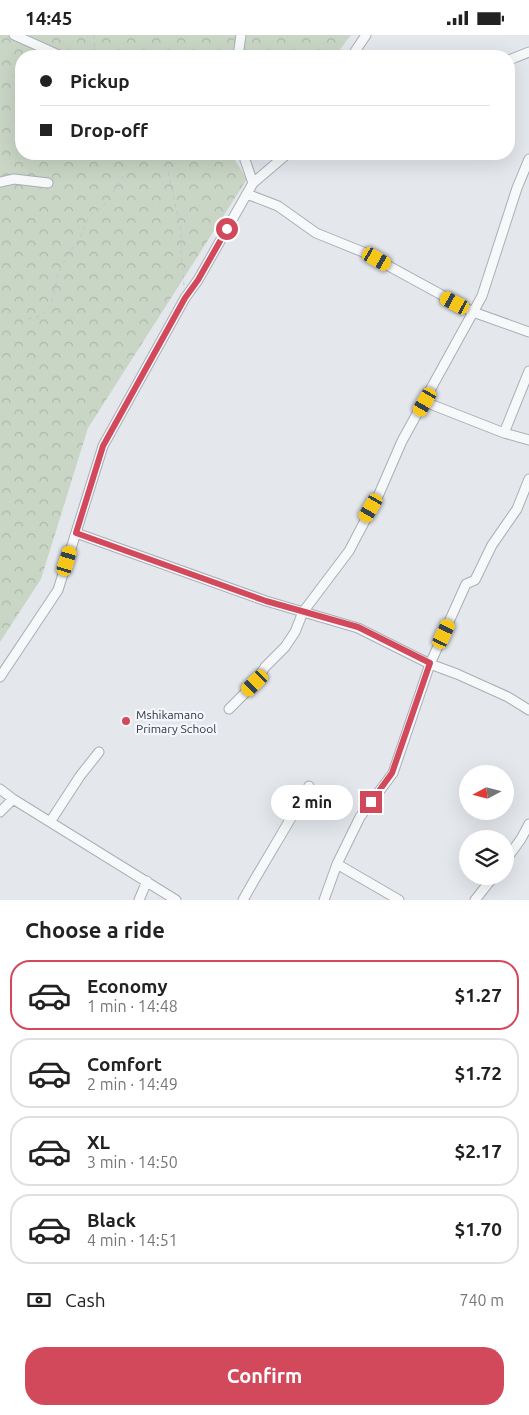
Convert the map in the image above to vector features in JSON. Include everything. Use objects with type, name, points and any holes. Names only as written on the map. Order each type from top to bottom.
[{"type":"street","points":[[14,35],[48,50]]},
{"type":"street","points":[[239,50],[241,35]]},
{"type":"street","points":[[356,50],[366,35]]},
{"type":"street","points":[[515,58],[529,52]]},
{"type":"street","points":[[228,709],[255,683],[265,667],[285,647],[295,632],[303,612],[349,551],[379,494],[402,441],[482,296],[529,159]]},
{"type":"street","points":[[245,160],[253,183]]},
{"type":"street","points":[[0,677],[58,590],[103,446],[185,298],[198,280],[253,183],[280,160]]},
{"type":"street","points":[[0,182],[14,179],[48,183]]},
{"type":"street","points":[[247,194],[278,206],[316,233],[363,251],[472,312],[529,332]]},
{"type":"street","points":[[504,433],[529,371]]},
{"type":"street","points":[[425,402],[504,433],[529,440]]},
{"type":"street","points":[[324,900],[336,864],[360,817],[392,773],[430,663],[466,584],[475,580],[492,545],[517,509],[529,479]]},
{"type":"street","points":[[76,533],[266,601],[358,627],[430,663],[458,673],[508,697],[529,710]]},
{"type":"street","points":[[50,822],[80,776],[99,752]]},
{"type":"street","points":[[242,900],[309,786]]},
{"type":"street","points":[[0,789],[13,799],[176,900]]},
{"type":"street","points":[[0,812],[13,799]]},
{"type":"street","points":[[514,849],[529,824]]},
{"type":"street","points":[[336,864],[399,900]]},
{"type":"street","points":[[139,900],[147,881]]},
{"type":"street","points":[[475,900],[487,885]]},
{"type":"path","points":[[94,35],[95,50]]},
{"type":"path","points":[[168,172],[181,229],[181,255],[185,298]]},
{"type":"path","points":[[28,319],[41,316],[50,306],[58,274],[67,256],[81,236],[89,216],[102,207],[124,175]]},
{"type":"green space","points":[[0,35],[351,35],[340,50],[15,50],[15,160],[235,160],[247,179],[88,428],[41,579],[0,642]]},
{"type":"place","name":"Mshikamano Primary School","points":[[126,721]]},
{"type":"route","points":[[227,229],[198,280],[185,298],[103,446],[76,533],[266,601],[358,627],[430,663],[392,773],[371,802]]}]
